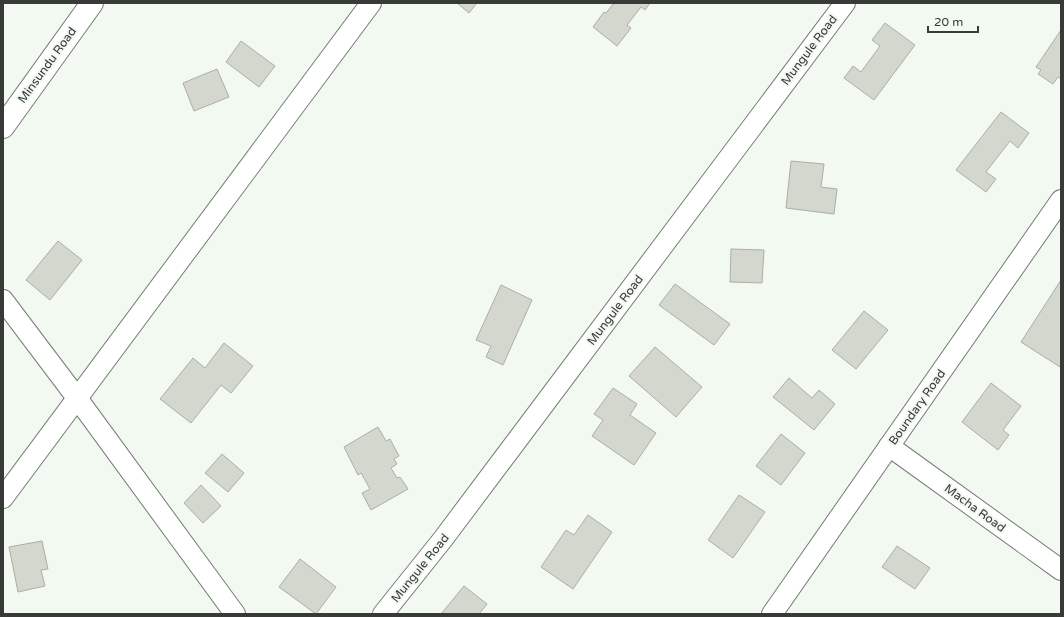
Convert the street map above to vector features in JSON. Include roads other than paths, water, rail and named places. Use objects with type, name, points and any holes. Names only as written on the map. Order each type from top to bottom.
[{"type":"street","name":"Minsundu Road","points":[[3,127],[92,3]]},
{"type":"street","points":[[3,498],[371,3]]},
{"type":"street","name":"Mungule Road","points":[[383,614],[443,539],[845,3]]},
{"type":"street","name":"Boundary Road","points":[[772,614],[1061,200]]},
{"type":"street","points":[[3,300],[77,398],[235,614]]},
{"type":"street","name":"Macha Road","points":[[889,446],[1061,570]]}]
